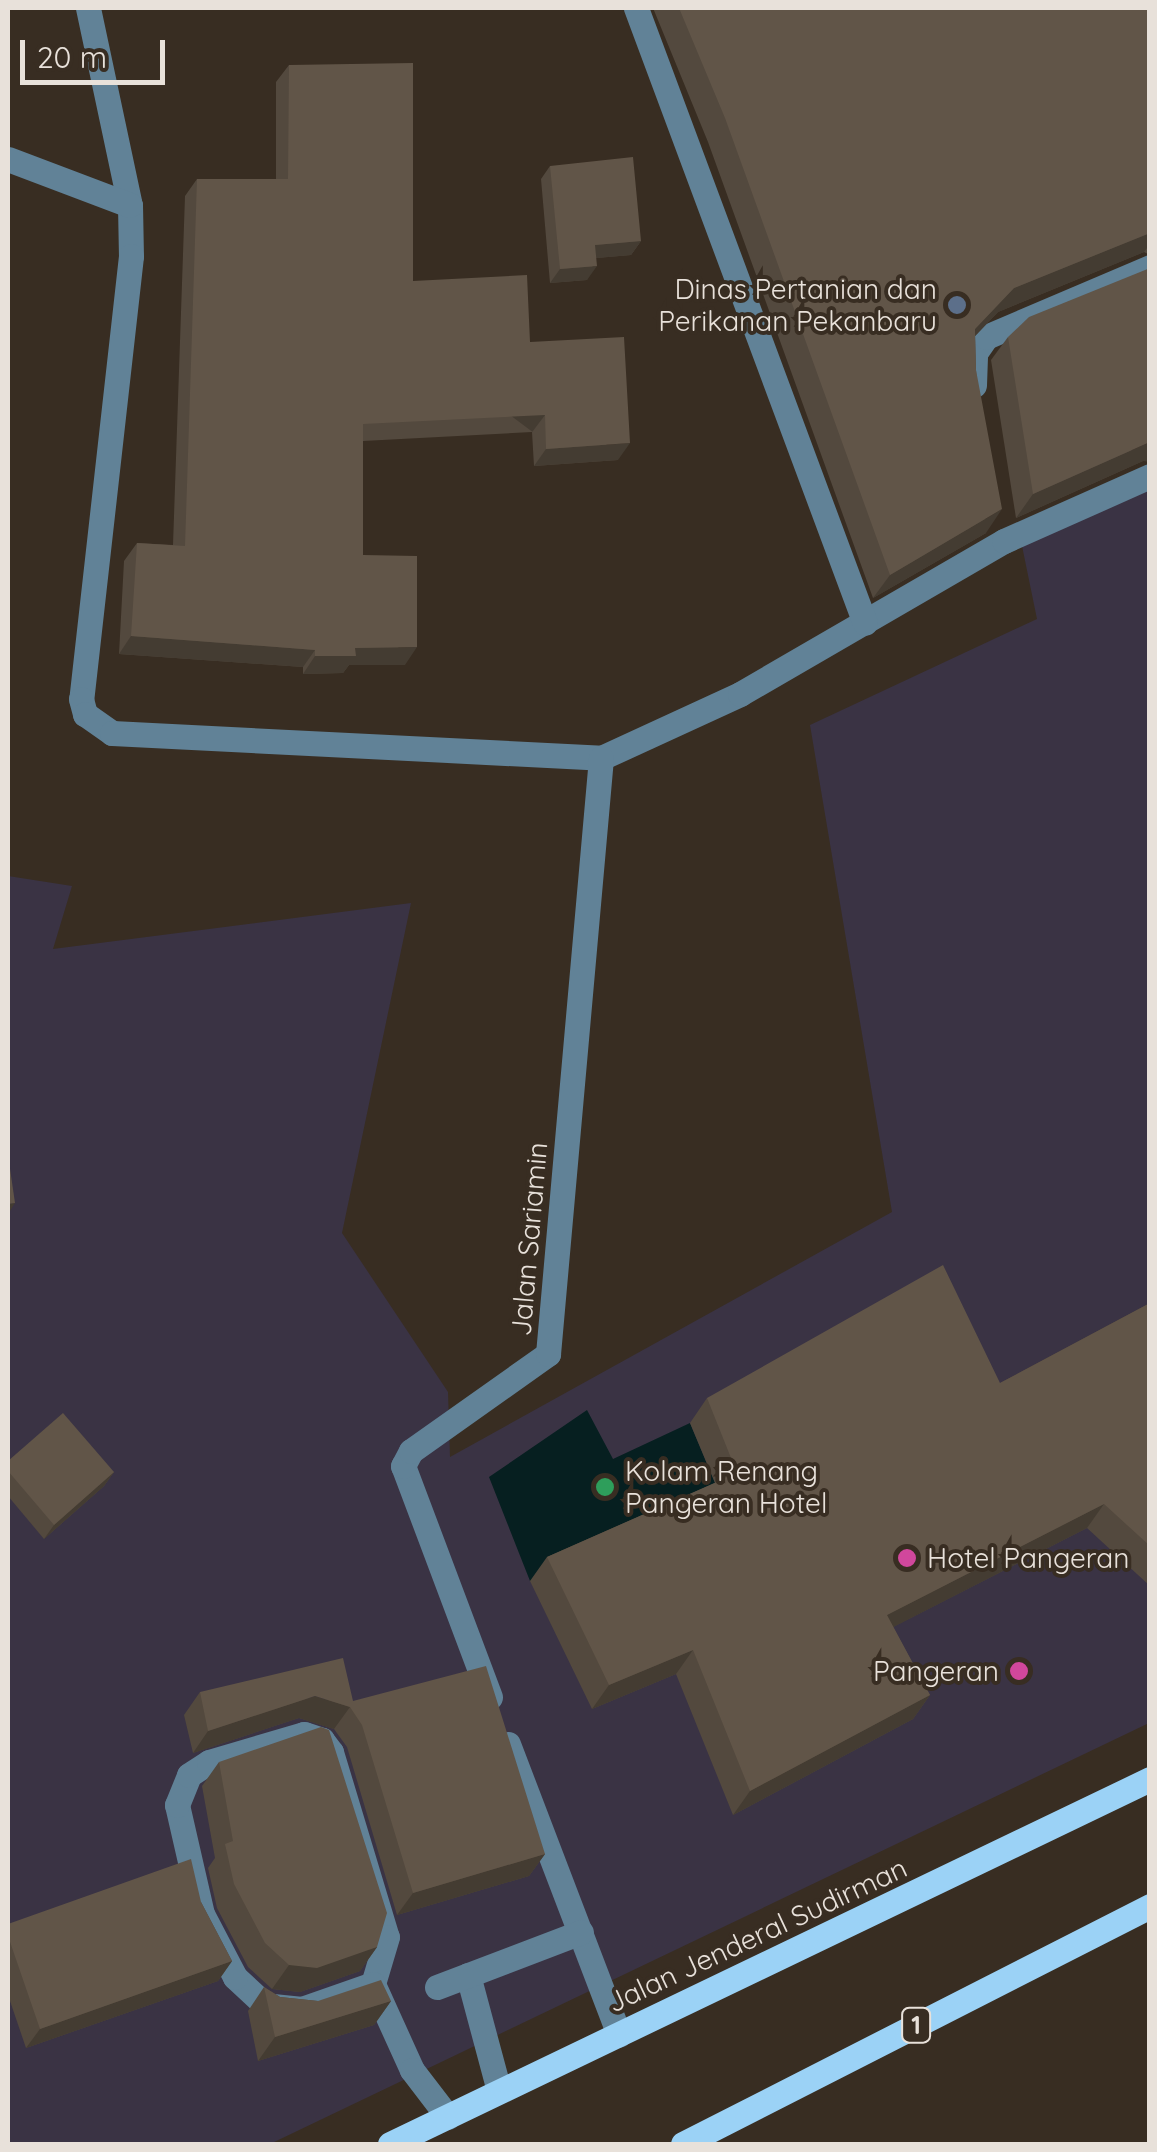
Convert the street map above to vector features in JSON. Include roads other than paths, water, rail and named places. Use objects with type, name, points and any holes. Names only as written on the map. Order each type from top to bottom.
[{"type":"main road","name":"Jalan Jenderal Sudirman","points":[[390,2144],[1150,1780]]},
{"type":"main road","name":"1","points":[[683,2144],[1150,1906]]},
{"type":"street","points":[[88,8],[130,204],[131,256],[85,714],[112,733],[601,758],[740,694],[866,623],[1003,532],[1150,476]]},
{"type":"street","points":[[636,8],[866,623]]},
{"type":"street","points":[[8,159],[130,204]]},
{"type":"street","points":[[978,409],[972,372],[986,338],[1150,267]]},
{"type":"street","name":"Jalan Sariamin","points":[[601,758],[548,1354],[410,1450],[403,1466],[619,2034]]},
{"type":"street","points":[[372,1984],[302,2009],[265,2005],[235,1978],[202,1914],[177,1805],[189,1775],[209,1762],[304,1734],[322,1740],[387,1937],[372,1984],[412,2070],[448,2117]]},
{"type":"street","points":[[437,1987],[580,1932]]},
{"type":"street","points":[[468,1976],[499,2091]]},
{"type":"water","name":"Kolam Renang Pangeran Hotel","points":[[587,1410],[613,1459],[690,1423],[721,1497],[530,1581],[489,1477]]},
{"type":"place","name":"Dinas Pertanian dan Perikanan Pekanbaru","points":[[957,305]]},
{"type":"place","name":"Kolam Renang Pangeran Hotel","points":[[605,1487]]},
{"type":"place","name":"Hotel Pangeran","points":[[907,1558]]},
{"type":"place","name":"Pangeran","points":[[1019,1671]]}]
